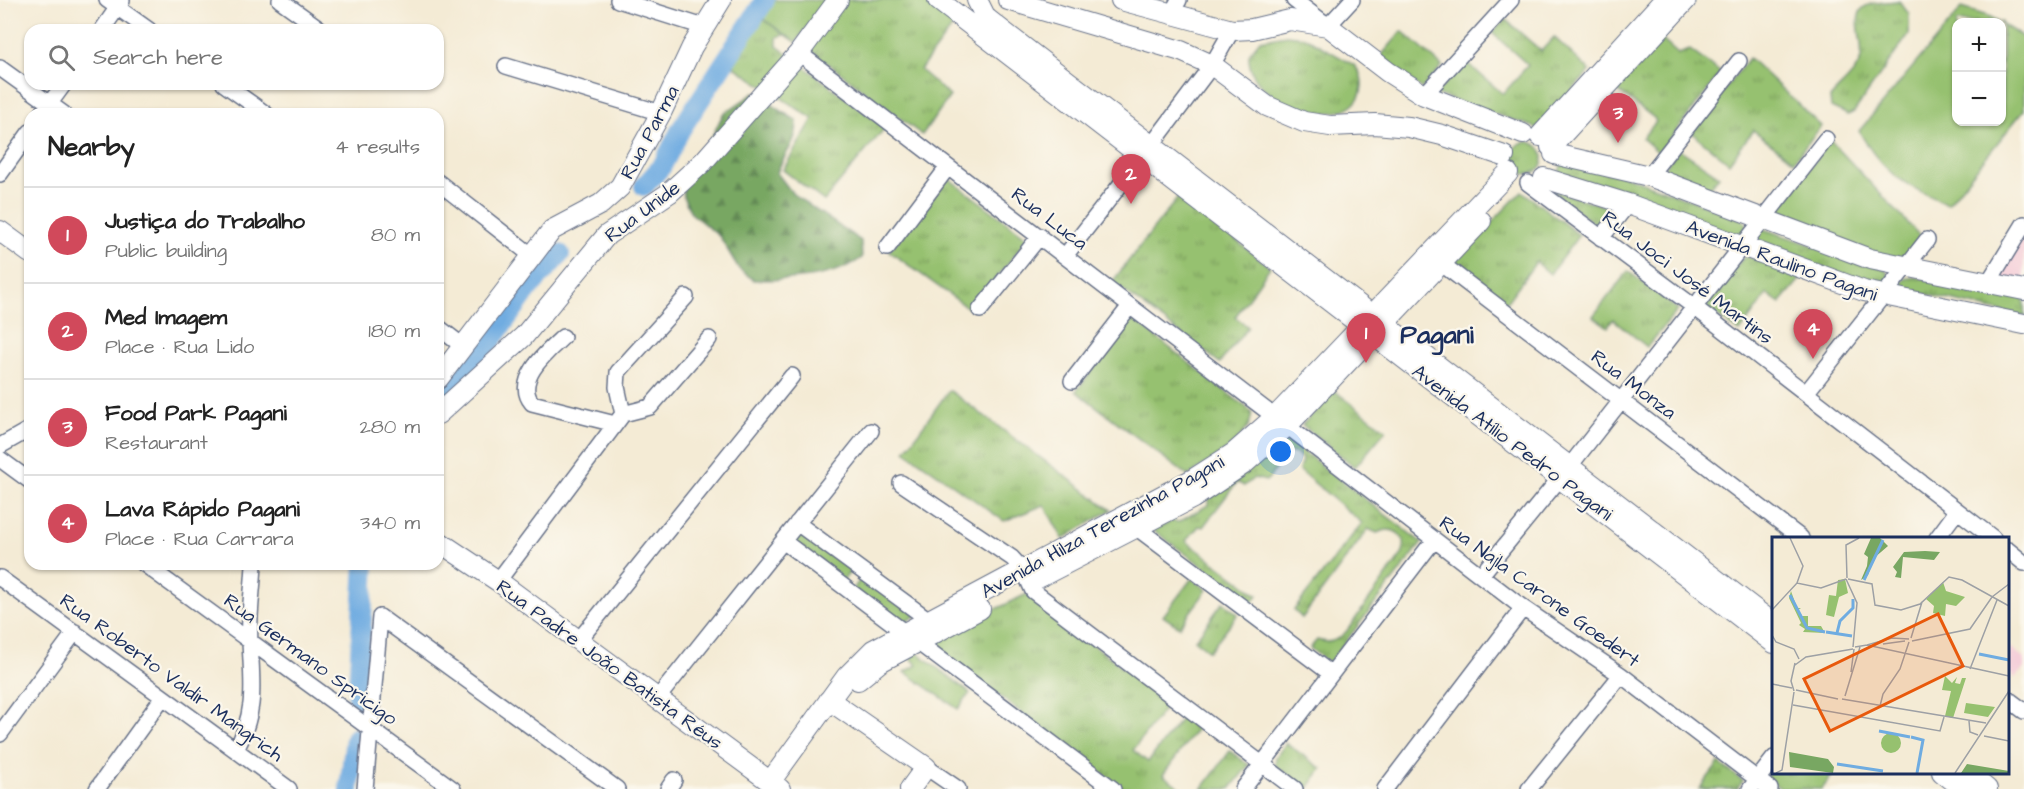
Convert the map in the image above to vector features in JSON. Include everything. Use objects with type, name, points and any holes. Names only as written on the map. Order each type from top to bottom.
[{"type":"main road","name":"Rua Parma","points":[[444,372],[552,230],[594,207],[620,187],[655,111],[721,0]]},
{"type":"main road","name":"Rua Unide","points":[[444,409],[524,336],[607,235],[669,194],[703,162],[799,53],[838,0]]},
{"type":"main road","points":[[941,3],[966,0]]},
{"type":"main road","name":"Avenida Atílio Pedro Pagani","points":[[977,0],[986,18],[1147,152]]},
{"type":"main road","name":"Avenida Raulino Pagani","points":[[1008,0],[1166,46],[1212,65],[1267,106],[1304,122],[1330,126],[1375,124],[1409,127],[1442,135],[1520,175],[1628,204],[1846,286],[1885,297],[2024,324]]},
{"type":"main road","name":"Avenida Raulino Pagani","points":[[1121,0],[1175,7],[1232,30],[1252,29],[1290,20],[1311,21],[1328,26],[1388,72],[1424,95],[1542,143],[1649,176],[1845,251],[1907,268],[2024,290]]},
{"type":"main road","points":[[1542,143],[1659,7],[1686,0]]},
{"type":"main road","name":"Avenida Atílio Pedro Pagani","points":[[941,3],[1147,152],[1564,472],[1772,623]]},
{"type":"main road","points":[[1512,140],[1542,143],[1552,168],[1520,175],[1512,140]]},
{"type":"main road","name":"Avenida Hilza Terezinha Pagani","points":[[1373,326],[1442,264],[1520,175]]},
{"type":"main road","name":"Avenida Hilza Terezinha Pagani","points":[[775,785],[864,657],[912,637],[1157,508],[1281,422],[1520,175]]},
{"type":"main road","points":[[620,187],[625,200],[643,211]]},
{"type":"main road","points":[[594,207],[601,211],[609,224],[607,235]]},
{"type":"main road","points":[[0,231],[24,249]]},
{"type":"main road","name":"Avenida Atílio Pedro Pagani","points":[[1564,472],[1772,642]]},
{"type":"main road","name":"Rua Padre João Batista Réus","points":[[444,545],[498,581],[775,785]]},
{"type":"main road","name":"Avenida Hilza Terezinha Pagani","points":[[912,637],[929,620],[1026,577]]},
{"type":"main road","points":[[834,703],[926,767],[910,789]]},
{"type":"main road","points":[[1945,774],[1964,789]]},
{"type":"main road","points":[[1968,774],[1987,789]]},
{"type":"street","points":[[280,0],[313,24]]},
{"type":"street","points":[[618,0],[704,27]]},
{"type":"street","points":[[1294,0],[1328,26],[1352,0]]},
{"type":"street","points":[[1424,95],[1511,0]]},
{"type":"street","points":[[105,24],[116,2],[142,24]]},
{"type":"street","points":[[1065,255],[1147,152],[1212,65],[1232,30]]},
{"type":"street","name":"Rua Luca","points":[[799,53],[1281,422]]},
{"type":"street","points":[[1649,176],[1739,61]]},
{"type":"street","points":[[506,66],[655,111]]},
{"type":"street","points":[[0,68],[24,89]]},
{"type":"street","points":[[25,90],[45,108]]},
{"type":"street","points":[[47,108],[60,90]]},
{"type":"street","points":[[232,90],[258,108]]},
{"type":"street","points":[[1481,576],[1826,139]]},
{"type":"street","points":[[0,174],[24,140]]},
{"type":"street","points":[[887,248],[948,167]]},
{"type":"street","name":"Rua Joci José Martins","points":[[1520,175],[1992,537]]},
{"type":"street","points":[[444,187],[531,255]]},
{"type":"street","points":[[1601,238],[1628,204]]},
{"type":"street","points":[[1988,283],[2024,224]]},
{"type":"street","points":[[980,310],[1040,236]]},
{"type":"street","points":[[1806,393],[1885,297],[1927,240]]},
{"type":"street","name":"Rua Monza","points":[[1442,264],[1800,537]]},
{"type":"street","points":[[498,581],[619,419],[616,387],[618,372],[686,297]]},
{"type":"street","points":[[1072,381],[1130,306]]},
{"type":"street","points":[[444,332],[464,347]]},
{"type":"street","points":[[563,337],[535,366],[531,373],[527,397],[532,403],[619,419],[650,407],[709,339]]},
{"type":"street","points":[[579,640],[792,376]]},
{"type":"street","name":"Rua Najla Carone Goedert","points":[[1281,422],[1523,608],[1621,675],[1759,786]]},
{"type":"street","points":[[657,699],[871,431]]},
{"type":"street","points":[[0,446],[24,432]]},
{"type":"street","points":[[0,459],[24,477]]},
{"type":"street","points":[[900,483],[1012,558],[1033,591],[1295,789]]},
{"type":"street","points":[[1938,537],[1957,511]]},
{"type":"street","points":[[1132,521],[1330,673]]},
{"type":"street","points":[[798,523],[929,620]]},
{"type":"street","points":[[1243,789],[1434,540]]},
{"type":"street","points":[[783,541],[1113,789]]},
{"type":"street","points":[[2009,552],[2024,563]]},
{"type":"street","points":[[847,588],[861,568]]},
{"type":"street","name":"Rua Germano Spricigo","points":[[152,570],[453,789]]},
{"type":"street","points":[[236,750],[244,735],[253,704],[249,641],[254,570]]},
{"type":"street","name":"Rua Roberto Valdir Mangrich","points":[[0,578],[289,789]]},
{"type":"street","points":[[1385,789],[1523,608]]},
{"type":"street","points":[[365,789],[380,617],[616,789]]},
{"type":"street","points":[[2,727],[75,632]]},
{"type":"street","points":[[1529,789],[1621,675]]},
{"type":"street","points":[[96,789],[163,697]]},
{"type":"street","points":[[2009,700],[2024,711]]},
{"type":"street","points":[[1759,786],[1772,760]]},
{"type":"street","points":[[926,767],[958,789]]},
{"type":"shaded area","points":[[2024,233],[2024,285],[1995,280]]},
{"type":"shaded area","points":[[2009,647],[2024,659],[2024,668],[2015,678],[2009,673]]},
{"type":"green space","points":[[774,0],[828,0],[796,42],[762,18]]},
{"type":"green space","points":[[845,0],[927,0],[956,22],[920,70],[950,96],[922,135],[808,48]]},
{"type":"green space","points":[[1899,1],[1909,14],[1909,34],[1854,112],[1848,115],[1831,107],[1830,98],[1852,75],[1861,58],[1858,19],[1860,13],[1864,7],[1871,4]]},
{"type":"green space","points":[[1962,8],[1993,18],[1954,18]]},
{"type":"green space","points":[[762,18],[785,35],[777,37],[777,46],[885,128],[824,201],[783,170],[813,119],[733,66]]},
{"type":"green space","points":[[1505,19],[1541,51],[1554,37],[1590,71],[1537,128],[1435,94],[1466,62],[1503,94],[1528,65],[1492,33]]},
{"type":"green space","points":[[1952,20],[1952,126],[2006,126],[2006,27],[2024,38],[2024,110],[1948,204],[1919,191],[1896,176],[1886,168],[1859,131]]},
{"type":"green space","points":[[1402,31],[1442,66],[1422,89],[1381,56]]},
{"type":"green space","points":[[1286,35],[1305,37],[1354,65],[1360,74],[1362,83],[1356,102],[1342,110],[1323,113],[1302,109],[1282,101],[1264,89],[1253,73],[1249,54],[1260,40]]},
{"type":"green space","points":[[1660,38],[1678,54],[1690,50],[1721,73],[1659,153],[1642,138],[1656,122],[1654,118],[1614,88]]},
{"type":"green space","points":[[1749,58],[1821,126],[1794,161],[1753,130],[1729,163],[1691,132]]},
{"type":"green space","points":[[754,93],[797,121],[793,142],[777,173],[793,194],[861,241],[862,258],[838,270],[811,277],[754,280],[739,269],[720,237],[691,213],[683,196],[684,177],[707,147],[723,114]]},
{"type":"green space","points":[[1830,140],[1920,236],[1900,265],[1771,218]]},
{"type":"green space","points":[[1527,142],[1538,147],[1543,158],[1538,169],[1527,174],[1516,169],[1511,158],[1516,147]]},
{"type":"green space","points":[[1679,149],[1719,176],[1708,189],[1665,172],[1665,167]]},
{"type":"green space","points":[[1562,163],[1623,175],[1742,219],[1747,225],[1743,235],[1735,236],[1558,175]]},
{"type":"green space","points":[[948,178],[1028,238],[971,310],[889,251]]},
{"type":"green space","points":[[1549,189],[1610,208],[1601,225],[1597,226]]},
{"type":"green space","points":[[1522,191],[1579,235],[1550,274],[1536,262],[1506,303],[1454,262]]},
{"type":"green space","points":[[1179,196],[1270,267],[1235,317],[1248,327],[1220,363],[1112,282]]},
{"type":"green space","points":[[1760,228],[1885,269],[1889,275],[1888,284],[1883,288],[1768,250],[1754,240]]},
{"type":"green space","points":[[1749,257],[1803,276],[1780,303],[1767,294],[1740,332],[1705,307],[1743,258]]},
{"type":"green space","points":[[1628,271],[1678,310],[1647,347],[1613,319],[1608,327],[1593,316]]},
{"type":"green space","points":[[1914,277],[2024,295],[2024,317],[1899,288],[1905,279]]},
{"type":"green space","points":[[1133,319],[1252,412],[1250,422],[1237,441],[1188,476],[1076,391]]},
{"type":"green space","points":[[949,390],[1111,510],[1063,539],[1044,505],[1004,521],[905,451]]},
{"type":"green space","points":[[1335,391],[1386,430],[1355,467],[1302,425]]},
{"type":"green space","points":[[1287,439],[1422,543],[1329,663],[1310,648],[1317,640],[1333,641],[1346,632],[1403,553],[1404,547],[1401,537],[1394,531],[1377,533],[1368,529],[1302,618],[1294,610],[1362,523],[1299,470],[1302,460],[1298,454],[1289,452],[1285,454],[1266,481],[1254,478],[1244,486],[1237,482],[1203,527],[1199,526],[1186,541],[1258,595],[1252,602],[1153,530],[1172,521],[1179,522],[1208,505],[1209,499]]},
{"type":"green space","points":[[799,528],[853,568],[843,581],[789,542]]},
{"type":"green space","points":[[863,576],[917,615],[902,624],[853,589]]},
{"type":"green space","points":[[1192,578],[1207,590],[1179,627],[1163,616]]},
{"type":"green space","points":[[1027,594],[1169,703],[1133,750],[1148,762],[1184,715],[1199,726],[1163,775],[1182,789],[1123,789],[953,661],[940,647],[943,635]]},
{"type":"green space","points":[[1223,602],[1238,614],[1209,651],[1195,640]]},
{"type":"green space","points":[[918,653],[970,693],[958,709],[905,672],[917,665],[911,658]]},
{"type":"green space","points":[[1286,743],[1322,769],[1307,789],[1275,765],[1276,757]]},
{"type":"green space","points":[[1230,751],[1249,765],[1230,789],[1202,789]]},
{"type":"green space","points":[[1719,763],[1743,781],[1737,789],[1699,789]]},
{"type":"green space","points":[[1772,769],[1772,774],[1833,774],[1822,789],[1781,789],[1766,777]]},
{"type":"waterway","points":[[644,186],[662,166],[681,129],[765,0]]},
{"type":"waterway","points":[[444,397],[488,345],[530,287],[560,254]]},
{"type":"waterway","points":[[357,707],[365,570]]},
{"type":"waterway","points":[[349,789],[355,738]]},
{"type":"place","name":"Food Park Pagani","points":[[1618,143]]},
{"type":"place","name":"Med Imagem","points":[[1131,204]]},
{"type":"place","name":"Lava Rápido Pagani","points":[[1813,359]]},
{"type":"place","name":"Justiça do Trabalho","points":[[1366,363]]},
{"type":"district","name":"Pagani","points":[[1437,334]]}]
